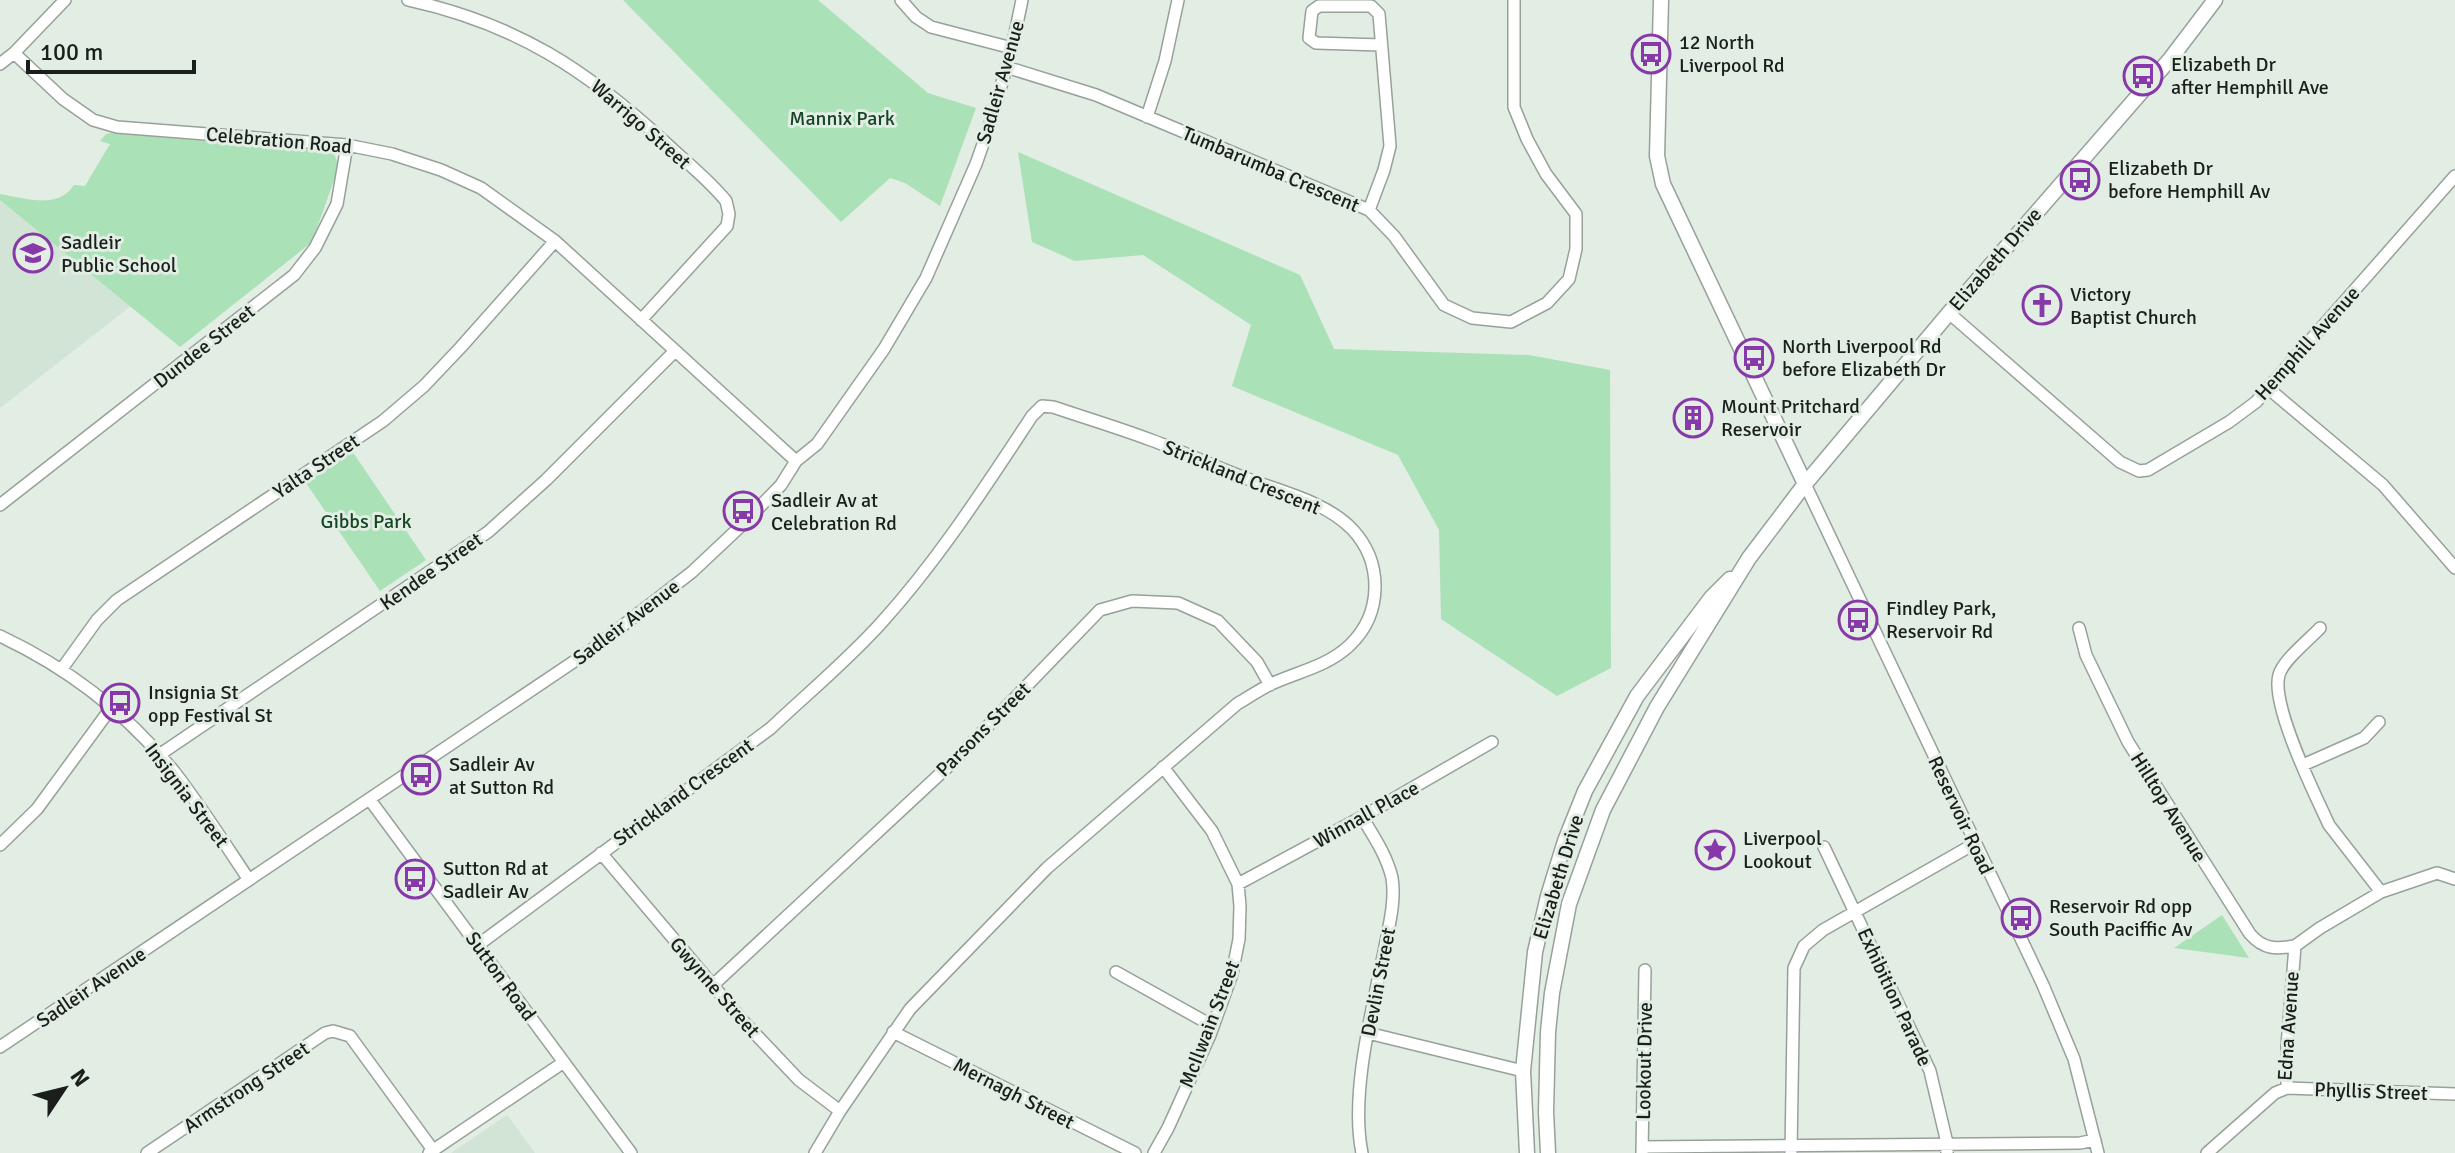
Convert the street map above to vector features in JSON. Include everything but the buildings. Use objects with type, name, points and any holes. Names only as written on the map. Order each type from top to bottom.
[{"type":"main road","points":[[1661,0],[1657,156],[1663,184],[1805,484]]},
{"type":"main road","name":"Elizabeth Drive","points":[[1548,1153],[1545,1077],[1552,993],[1569,904],[1603,810],[1657,707],[1749,558],[1805,484],[2171,58],[2215,0]]},
{"type":"main road","name":"Elizabeth Drive","points":[[1527,1153],[1523,1071],[1535,952],[1565,841],[1585,791],[1637,696],[1711,598],[1749,558]]},
{"type":"street","name":"Warrigo Street","points":[[408,0],[480,20],[542,48],[566,63],[623,105],[726,201],[729,214],[727,226],[641,320]]},
{"type":"street","points":[[901,0],[916,17],[931,27],[1012,48]]},
{"type":"street","name":"Sadleir Avenue","points":[[0,1047],[594,648],[648,609],[705,561],[781,485],[789,468],[826,432],[884,349],[926,278],[976,164],[1012,48],[1022,0]]},
{"type":"street","points":[[1147,117],[1165,61],[1178,0]]},
{"type":"street","name":"Tumbarumba Crescent","points":[[1006,67],[1068,85],[1369,210],[1394,236],[1444,305],[1472,318],[1511,322],[1547,303],[1569,279],[1576,249],[1576,214],[1546,174],[1514,107],[1514,0]]},
{"type":"street","points":[[0,64],[63,1]]},
{"type":"street","points":[[1369,210],[1390,146],[1379,14],[1371,6],[1319,6],[1312,11],[1309,38],[1316,43],[1381,45]]},
{"type":"street","name":"Celebration Road","points":[[14,53],[63,99],[93,120],[117,127],[347,145],[392,154],[481,188],[555,241],[796,461]]},
{"type":"street","name":"Dundee Street","points":[[0,505],[294,275],[315,248],[337,204],[347,145]]},
{"type":"street","name":"Hemphill Avenue","points":[[1949,313],[2120,462],[2139,471],[2148,470],[2229,422],[2256,402],[2455,176]]},
{"type":"street","name":"Yalta Street","points":[[61,670],[97,620],[117,600],[383,421],[424,386],[555,241]]},
{"type":"street","name":"Kendee Street","points":[[159,755],[488,532],[546,480],[674,352]]},
{"type":"street","points":[[2269,389],[2383,485],[2455,568]]},
{"type":"street","name":"Strickland Crescent","points":[[478,945],[771,728],[880,624],[942,547],[1042,406],[1153,440],[1321,508],[1351,529],[1372,567],[1375,594],[1371,615],[1351,644],[1335,657],[1270,685],[1237,704],[1047,868],[910,1009],[815,1153]]},
{"type":"street","name":"Reservoir Road","points":[[1805,484],[2058,1020],[2074,1059],[2098,1153]]},
{"type":"street","name":"Parsons Street","points":[[712,986],[955,760],[1100,610],[1132,601],[1178,603],[1218,621],[1257,662],[1270,685]]},
{"type":"street","name":"Hilltop Avenue","points":[[2079,628],[2086,655],[2128,742],[2250,934],[2263,946],[2295,946]]},
{"type":"street","points":[[2320,628],[2282,667],[2278,678],[2278,700],[2329,825],[2381,892]]},
{"type":"street","name":"Insignia Street","points":[[0,636],[61,670],[111,708],[159,755],[249,880]]},
{"type":"street","points":[[2,840],[37,809],[111,708]]},
{"type":"street","points":[[2303,765],[2358,742],[2379,722]]},
{"type":"street","name":"Winnall Place","points":[[1238,884],[1492,742]]},
{"type":"street","name":"McIlwain Street","points":[[1154,1153],[1210,1035],[1211,1025],[1232,974],[1239,939],[1238,884],[1212,831],[1163,767]]},
{"type":"street","name":"Sutton Road","points":[[370,800],[631,1153]]},
{"type":"street","name":"Devlin Street","points":[[1362,817],[1383,851],[1392,880],[1391,913],[1368,1033],[1358,1107],[1362,1153]]},
{"type":"street","points":[[1791,1150],[1794,968],[1804,946],[1813,937],[1974,844]]},
{"type":"street","name":"Exhibition Parade","points":[[1824,847],[1930,1071],[1947,1148]]},
{"type":"street","name":"Gwynne Street","points":[[601,853],[712,986],[799,1080],[840,1111]]},
{"type":"street","name":"Edna Avenue","points":[[2207,1153],[2275,1093],[2287,1088],[2295,946],[2381,892],[2437,873],[2455,879]]},
{"type":"street","name":"Lookout Drive","points":[[1642,1150],[1645,970]]},
{"type":"street","points":[[1116,972],[1211,1025]]},
{"type":"street","name":"Armstrong Street","points":[[147,1153],[325,1033],[333,1031],[350,1036],[431,1152]]},
{"type":"street","name":"Mernagh Street","points":[[893,1032],[1135,1153]]},
{"type":"street","points":[[1368,1033],[1523,1071]]},
{"type":"street","points":[[431,1152],[564,1062]]},
{"type":"street","name":"Phyllis Street","points":[[2287,1088],[2455,1094]]},
{"type":"street","points":[[1642,1150],[1947,1148],[2095,1140]]},
{"type":"shaded area","name":"Sadleir Public School","points":[[0,200],[131,306],[0,408]]},
{"type":"shaded area","points":[[507,1115],[535,1153],[451,1153]]},
{"type":"green space","name":"Mannix Park","points":[[623,0],[818,0],[928,93],[976,108],[940,206],[905,183],[890,178],[841,222]]},
{"type":"green space","points":[[111,133],[330,151],[339,166],[312,242],[180,347],[0,200],[0,194],[50,200],[67,193],[74,185],[85,186],[110,144],[100,141]]},
{"type":"green space","points":[[1018,152],[1300,275],[1334,349],[1529,355],[1610,370],[1611,668],[1557,696],[1441,619],[1439,530],[1398,455],[1232,386],[1251,325],[1143,255],[1075,261],[1032,242]]},
{"type":"green space","name":"Gibbs Park","points":[[352,451],[426,560],[380,591],[306,483]]},
{"type":"green space","points":[[2222,915],[2249,958],[2174,948]]},
{"type":"place","name":"12 North Liverpool Rd","points":[[1651,54]]},
{"type":"place","name":"Elizabeth Dr after Hemphill Ave","points":[[2143,76]]},
{"type":"place","name":"Elizabeth Dr before Hemphill Av","points":[[2080,180]]},
{"type":"place","name":"Sadleir Public School","points":[[33,253]]},
{"type":"place","name":"Victory Baptist Church","points":[[2042,305]]},
{"type":"place","name":"North Liverpool Rd before Elizabeth Dr","points":[[1754,358]]},
{"type":"place","name":"Mount Pritchard Reservoir","points":[[1693,418]]},
{"type":"place","name":"Sadleir Av at Celebration Rd","points":[[743,511]]},
{"type":"place","name":"Findley Park, Reservoir Rd","points":[[1858,620]]},
{"type":"place","name":"Insignia St opp Festival St","points":[[120,703]]},
{"type":"place","name":"Sadleir Av at Sutton Rd","points":[[421,775]]},
{"type":"place","name":"Liverpool Lookout","points":[[1715,850]]},
{"type":"place","name":"Sutton Rd at Sadleir Av","points":[[415,879]]},
{"type":"place","name":"Reservoir Rd opp South Paciffic Av","points":[[2021,918]]}]
